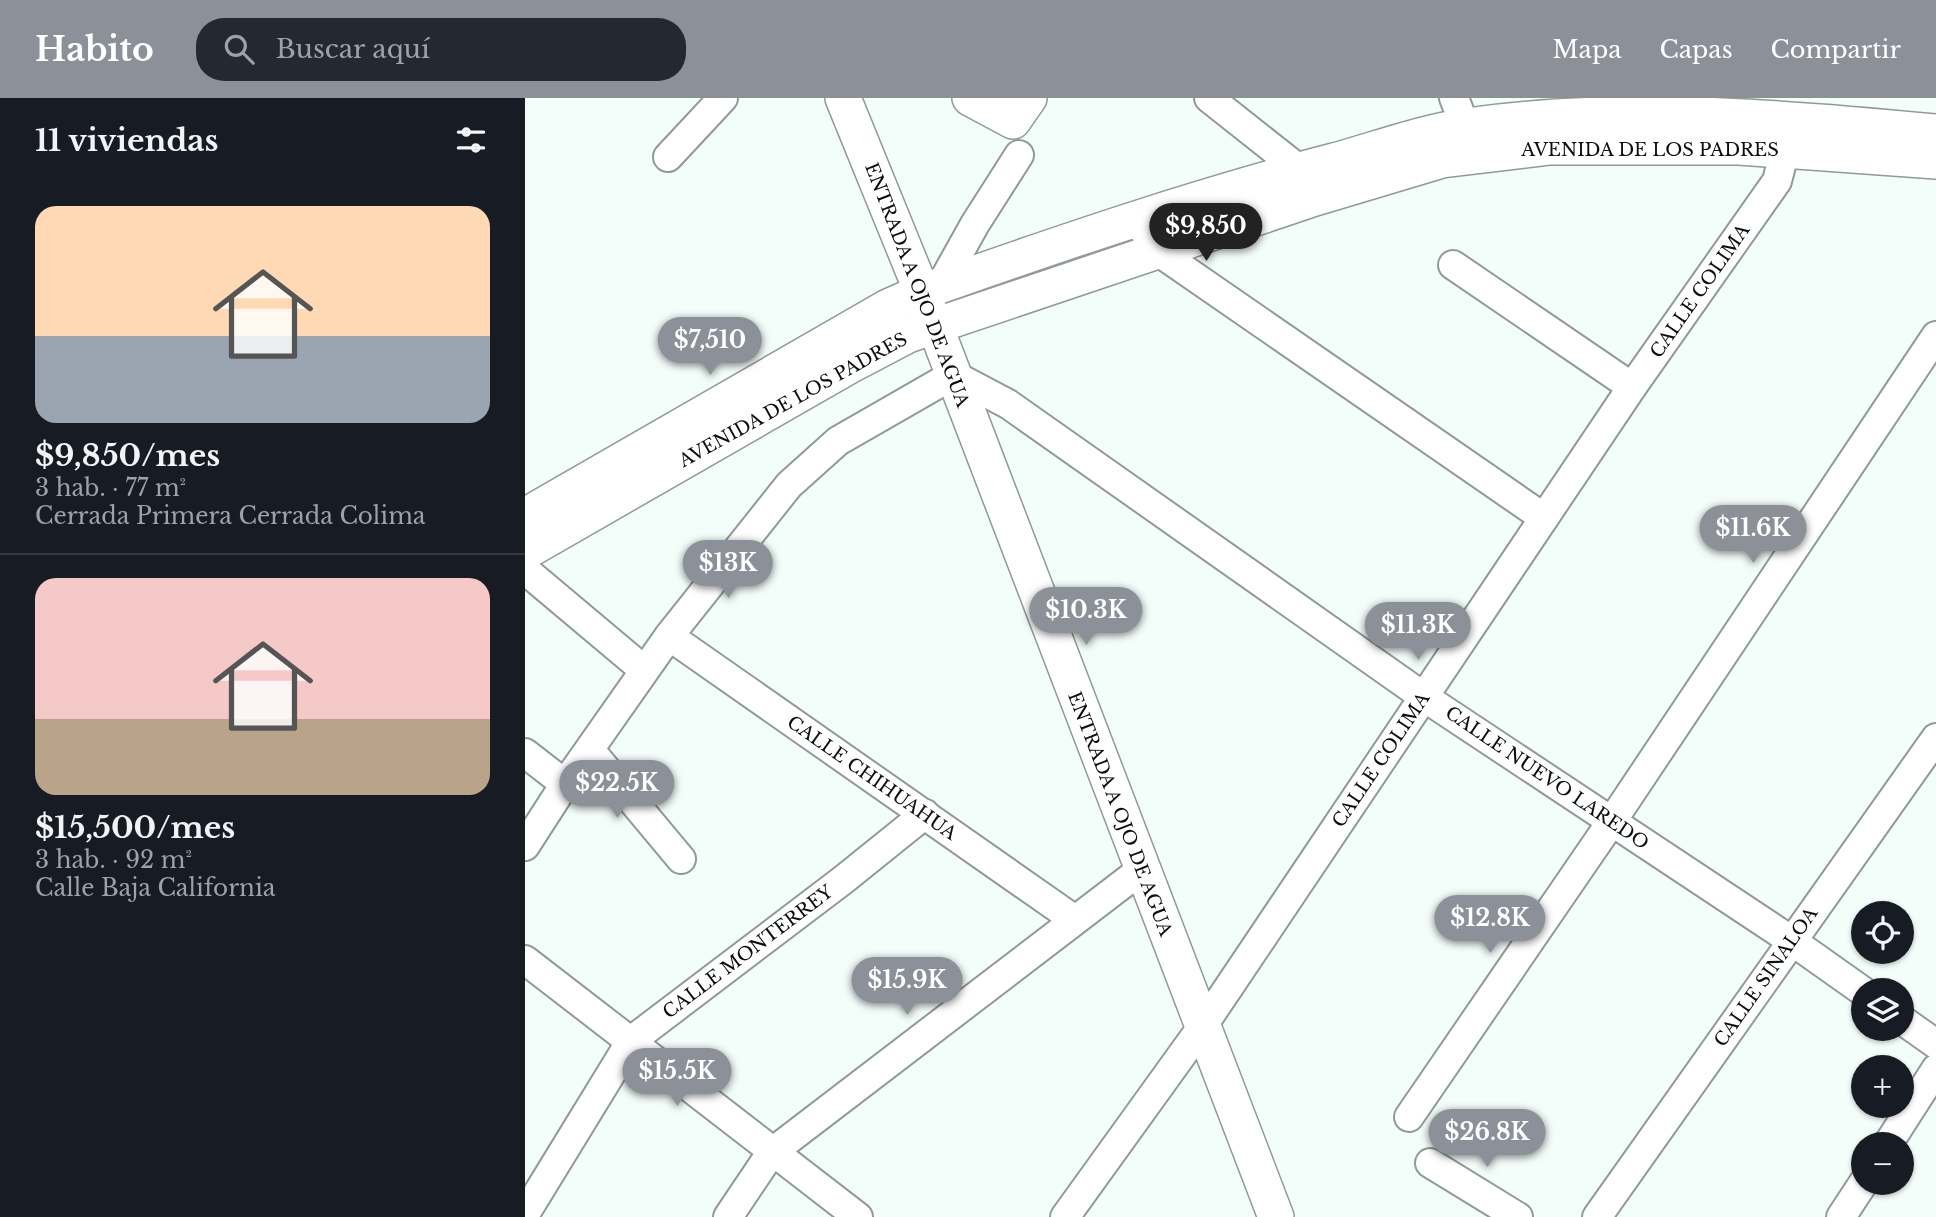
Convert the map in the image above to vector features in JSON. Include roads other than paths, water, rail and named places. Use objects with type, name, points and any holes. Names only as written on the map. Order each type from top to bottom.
[{"type":"street","points":[[668,157],[723,98]]},
{"type":"street","name":"ENTRADA A OJO DE AGUA","points":[[843,98],[931,288],[935,325],[953,375],[1276,1217]]},
{"type":"street","points":[[971,98],[1013,121],[1029,98]]},
{"type":"street","points":[[1209,98],[1300,170]]},
{"type":"street","name":"AVENIDA DE LOS PADRES","points":[[525,516],[888,307],[931,288],[1136,218],[1300,170],[1459,112],[1565,107],[1680,114],[1936,161]]},
{"type":"street","name":"AVENIDA DE LOS PADRES","points":[[525,552],[849,366],[908,335],[1156,250],[1441,160],[1550,147],[1790,134],[1936,132]]},
{"type":"street","name":"CALLE COLIMA","points":[[1065,1217],[1202,1027],[1632,387],[1777,181],[1790,134]]},
{"type":"street","points":[[931,288],[1019,155]]},
{"type":"street","points":[[1136,218],[1156,250],[1544,518]]},
{"type":"street","points":[[1453,265],[1632,387]]},
{"type":"street","points":[[1409,1117],[1612,821],[1936,336]]},
{"type":"street","points":[[525,846],[644,670],[789,485],[838,441],[953,375]]},
{"type":"street","name":"CALLE NUEVO LAREDO","points":[[953,375],[1008,404],[1424,697],[1851,983]]},
{"type":"street","points":[[525,570],[644,670]]},
{"type":"street","name":"CALLE CHIHUAHUA","points":[[669,636],[1075,920]]},
{"type":"street","name":"CALLE SINALOA","points":[[1597,1217],[1936,738]]},
{"type":"street","points":[[590,750],[681,859]]},
{"type":"street","points":[[525,753],[565,784]]},
{"type":"street","name":"CALLE MONTERREY","points":[[525,1214],[631,1041],[843,880],[925,814]]},
{"type":"street","points":[[729,1217],[771,1153],[1141,870]]},
{"type":"street","points":[[525,960],[771,1153],[858,1217]]},
{"type":"street","points":[[1914,1028],[1936,1044]]},
{"type":"street","points":[[1896,1132],[1936,1069]]},
{"type":"street","points":[[1430,1163],[1518,1217]]},
{"type":"street","points":[[1841,1217],[1855,1195]]}]
